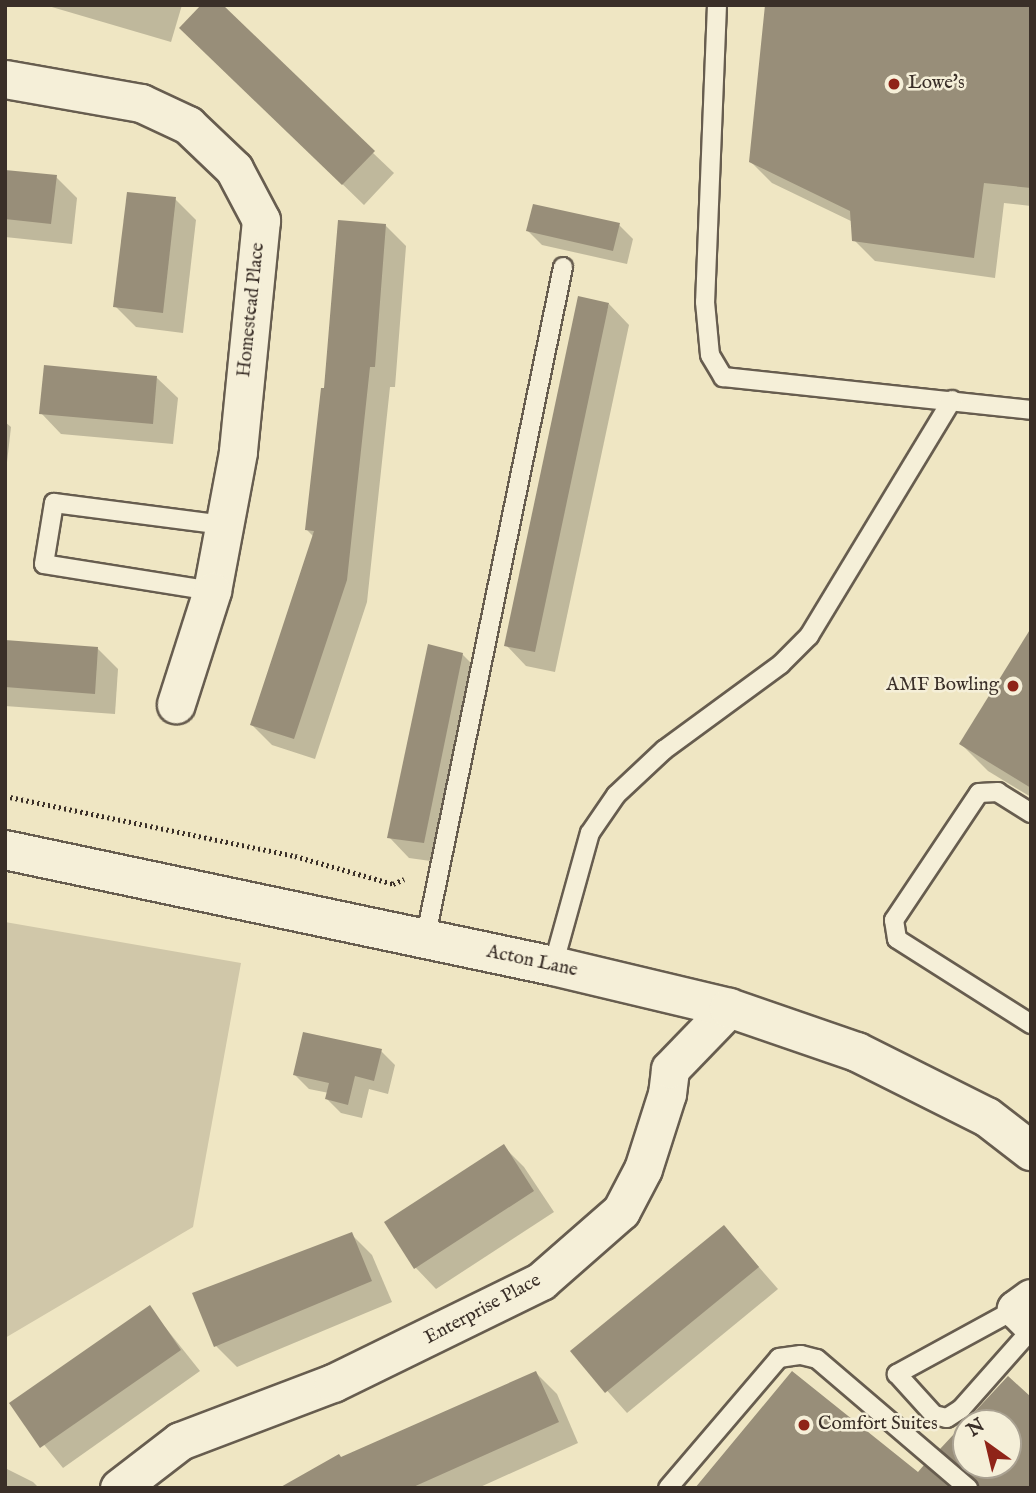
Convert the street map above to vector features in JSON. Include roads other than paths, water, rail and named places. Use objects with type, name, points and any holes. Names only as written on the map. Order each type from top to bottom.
[{"type":"main road","name":"Acton Lane","points":[[5,850],[553,965],[729,1008],[858,1052],[987,1116],[1031,1151]]},
{"type":"street","name":"Homestead Place","points":[[5,79],[109,96],[167,115],[188,125],[234,169],[261,220],[238,452],[212,591],[176,704]]},
{"type":"street","name":"Enterprise Place","points":[[119,1488],[180,1441],[333,1383],[541,1281],[621,1211],[643,1169],[667,1094],[670,1069],[729,1008]]},
{"type":"lane","points":[[717,5],[705,302],[710,355],[723,377],[1031,410]]},
{"type":"lane","points":[[425,940],[563,267]]},
{"type":"lane","points":[[553,965],[590,833],[616,795],[664,750],[781,664],[809,636],[952,400]]},
{"type":"lane","points":[[212,591],[44,564],[54,503],[224,525]]},
{"type":"lane","points":[[1031,813],[998,792],[979,793],[894,920],[897,939],[1031,1024]]},
{"type":"lane","points":[[1027,1315],[961,1409],[947,1418],[934,1415],[897,1374],[1027,1315]]},
{"type":"lane","points":[[668,1488],[779,1358],[801,1355],[817,1359],[968,1488]]},
{"type":"place","name":"Lowe's","points":[[894,84]]},
{"type":"place","name":"AMF Bowling","points":[[1013,686]]},
{"type":"place","name":"Comfort Suites","points":[[804,1425]]}]
